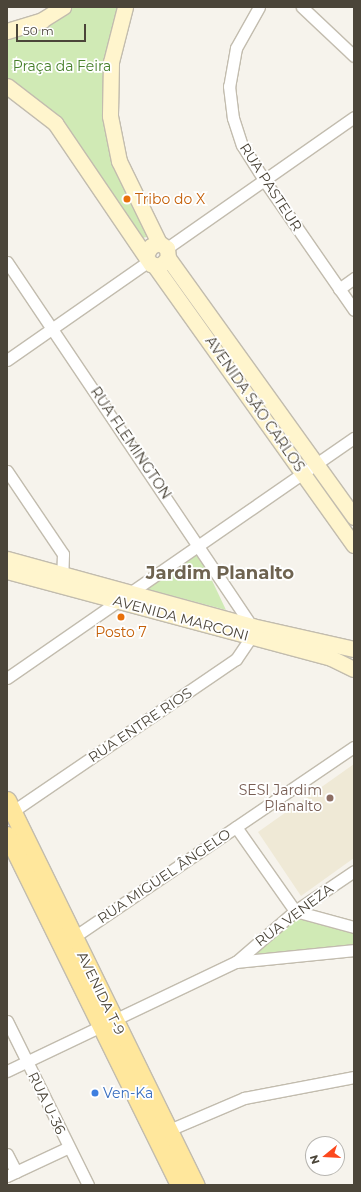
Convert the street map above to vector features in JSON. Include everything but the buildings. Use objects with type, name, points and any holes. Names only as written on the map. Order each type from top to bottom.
[{"type":"main road","name":"AVENIDA T-9","points":[[10,805],[74,937],[107,1021],[179,1185]]},
{"type":"main road","name":"AVENIDA T-9","points":[[7,835],[107,1021],[169,1130],[196,1185]]},
{"type":"street","points":[[7,31],[42,20],[63,7]]},
{"type":"street","name":"AVENIDA SÃO CARLOS","points":[[124,7],[110,62],[110,116],[119,161],[165,250],[354,517]]},
{"type":"street","name":"RUA PASTEUR","points":[[259,7],[236,48],[229,86],[233,118],[242,145],[264,180],[354,310]]},
{"type":"street","points":[[302,7],[354,56]]},
{"type":"street","name":"AVENIDA SÃO CARLOS","points":[[7,86],[55,123],[150,260],[304,473],[354,545]]},
{"type":"street","points":[[165,250],[354,117]]},
{"type":"street","points":[[150,260],[151,246],[165,250]]},
{"type":"street","points":[[7,360],[150,260],[166,263],[165,250]]},
{"type":"street","name":"RUA FLEMINGTON","points":[[7,262],[200,544],[252,631]]},
{"type":"street","points":[[339,289],[354,278]]},
{"type":"street","points":[[7,678],[354,438]]},
{"type":"street","points":[[7,471],[64,554],[62,580]]},
{"type":"street","name":"AVENIDA MARCONI","points":[[7,558],[118,601],[252,631],[332,652],[354,649]]},
{"type":"street","name":"AVENIDA MARCONI","points":[[7,571],[131,593],[252,631]]},
{"type":"street","name":"RUA ENTRE RIOS","points":[[10,805],[236,659],[252,631]]},
{"type":"street","name":"AVENIDA MARCONI","points":[[332,652],[354,669]]},
{"type":"street","name":"RUA MIGUEL ÂNGELO","points":[[74,937],[354,747]]},
{"type":"street","points":[[236,827],[295,910],[354,927]]},
{"type":"street","name":"RUA VENEZA","points":[[236,962],[295,910],[354,871]]},
{"type":"street","points":[[7,1071],[107,1021],[236,962],[354,950]]},
{"type":"street","name":"RUA U-36","points":[[7,1021],[88,1185]]},
{"type":"street","points":[[169,1130],[244,1098],[354,1077]]},
{"type":"street","points":[[7,1154],[11,1174],[69,1147]]},
{"type":"shaded area","name":"SESI Jardim Planalto","points":[[354,764],[354,858],[301,896],[258,832]]},
{"type":"green space","name":"Praça da Feira","points":[[74,7],[120,7],[106,117],[148,232],[147,237],[142,238],[59,122],[7,81],[7,36],[46,24]]},
{"type":"green space","points":[[199,553],[226,610],[143,588]]},
{"type":"green space","points":[[296,916],[354,932],[354,947],[246,960]]},
{"type":"place","name":"Tribo do X","points":[[127,199]]},
{"type":"place","name":"Posto 7","points":[[121,617]]},
{"type":"place","name":"SESI Jardim Planalto","points":[[330,798]]},
{"type":"place","name":"Ven-Ka","points":[[95,1093]]},
{"type":"district","name":"Jardim Planalto","points":[[220,573]]}]
